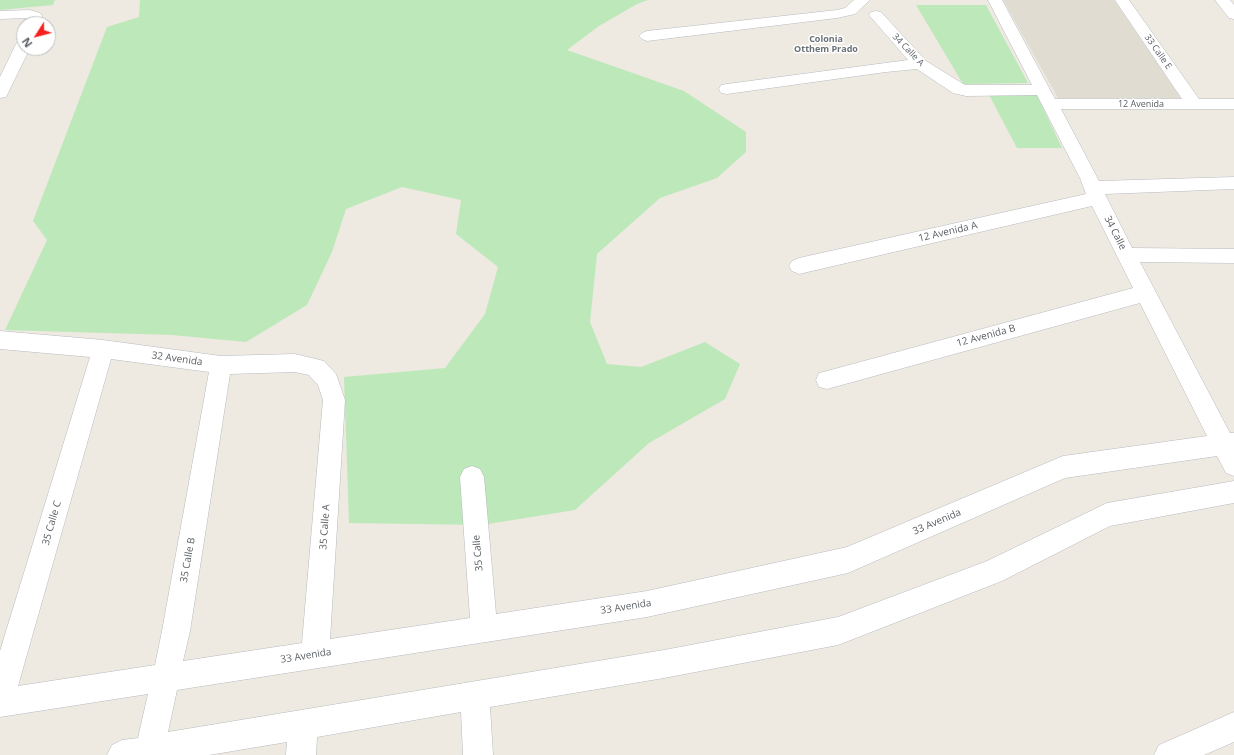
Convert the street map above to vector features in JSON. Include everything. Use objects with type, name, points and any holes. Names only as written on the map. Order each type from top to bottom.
[{"type":"street","points":[[647,36],[837,14],[850,10],[863,0]]},
{"type":"street","name":"34 Calle","points":[[995,0],[1146,293],[1230,451]]},
{"type":"street","name":"33 Calle E","points":[[1122,0],[1194,104]]},
{"type":"street","points":[[1222,0],[1234,15]]},
{"type":"street","points":[[0,15],[30,14],[35,16]]},
{"type":"street","name":"34 Calle A","points":[[876,15],[920,64],[948,84],[966,91]]},
{"type":"street","points":[[0,93],[18,56]]},
{"type":"street","points":[[728,89],[886,67],[920,64]]},
{"type":"street","name":"12 Avenida","points":[[966,91],[1045,97],[1194,104],[1234,104]]},
{"type":"street","name":"12 Avenida A","points":[[799,266],[1095,193],[1234,183]]},
{"type":"street","points":[[1126,254],[1234,256]]},
{"type":"street","name":"12 Avenida B","points":[[827,380],[1146,293]]},
{"type":"street","name":"32 Avenida","points":[[0,340],[103,349],[221,365],[295,363],[316,367],[328,381],[334,400]]},
{"type":"street","name":"35 Calle C","points":[[0,698],[103,349]]},
{"type":"street","name":"35 Calle B","points":[[140,754],[164,678],[176,631],[221,365]]},
{"type":"street","name":"35 Calle A","points":[[315,655],[334,400]]},
{"type":"street","name":"33 Avenida","points":[[0,703],[647,604],[848,560],[1064,467],[1230,451]]},
{"type":"street","name":"35 Calle","points":[[472,477],[484,629]]},
{"type":"street","points":[[140,754],[303,724],[664,664],[838,631],[993,572],[1107,515],[1230,498]]},
{"type":"street","points":[[474,696],[478,755]]},
{"type":"street","points":[[301,755],[303,724]]},
{"type":"street","points":[[1169,755],[1234,727]]},
{"type":"shaded area","points":[[1003,0],[1114,0],[1181,98],[1058,98]]},
{"type":"green space","points":[[0,0],[55,0],[53,5],[0,10]]},
{"type":"green space","points":[[140,0],[648,0],[637,4],[599,26],[567,50],[684,91],[746,132],[746,152],[717,178],[660,198],[597,254],[590,322],[607,364],[641,367],[705,342],[740,364],[725,399],[649,443],[575,510],[482,525],[349,523],[344,377],[445,368],[485,314],[498,267],[456,234],[461,200],[402,187],[346,209],[332,252],[307,305],[246,342],[172,335],[5,330],[47,240],[33,221],[107,27],[139,17]]},
{"type":"green space","points":[[916,5],[986,5],[1028,83],[963,84]]},
{"type":"green space","points":[[988,93],[1037,95],[1062,148],[1017,148]]},
{"type":"district","name":"Colonia Otthem Prado","points":[[826,44]]}]
